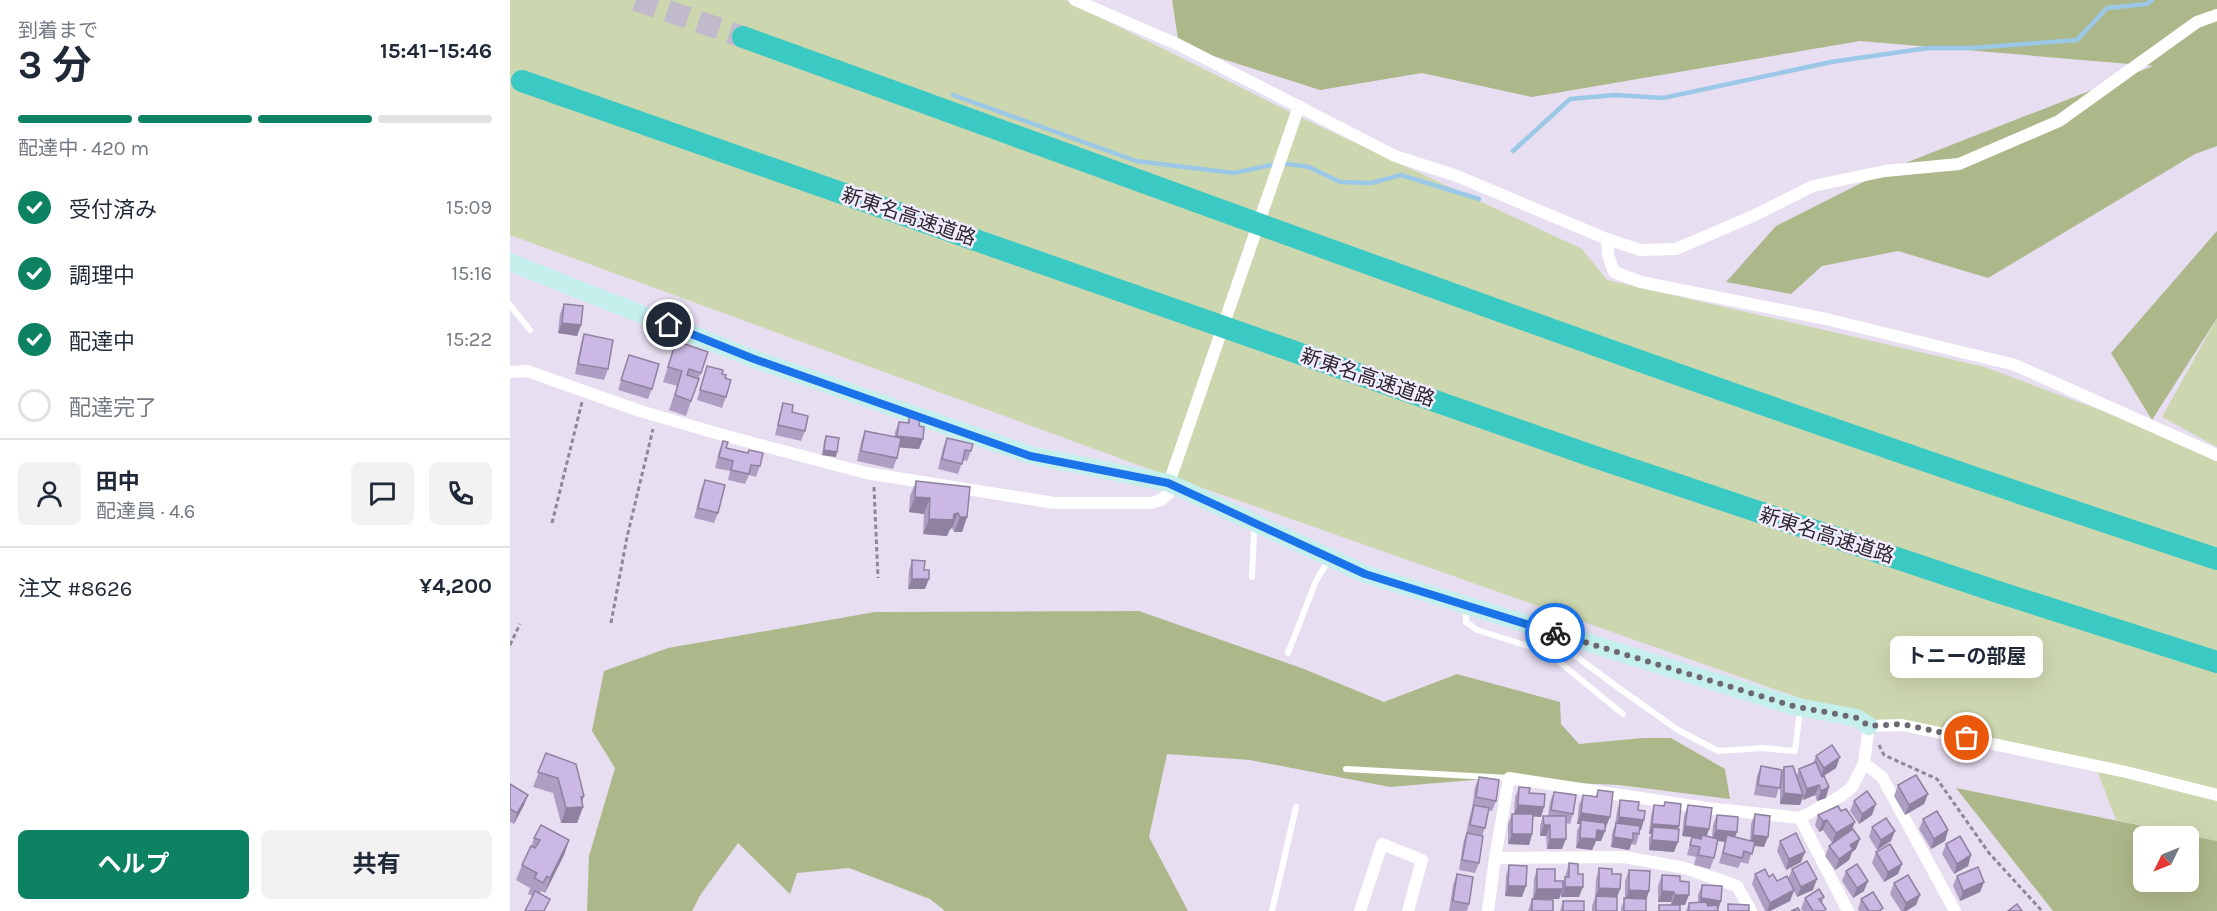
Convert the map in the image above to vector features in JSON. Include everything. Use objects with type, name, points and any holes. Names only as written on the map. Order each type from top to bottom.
[{"type":"highway","points":[[743,37],[1627,356],[2031,498],[2217,560]]},
{"type":"highway","name":"新東名高速道路","points":[[522,81],[1593,456],[1998,592],[2217,662]]},
{"type":"street","points":[[1075,0],[1179,45],[1395,156],[1457,176],[1607,239],[1640,250],[1676,249],[1753,216],[1814,186],[1885,171],[1959,164],[2059,121],[2197,22],[2217,15]]},
{"type":"street","points":[[510,372],[527,370],[656,416],[873,474],[1054,503],[1151,503],[1161,500],[1169,493],[1168,483],[1299,106]]},
{"type":"street","points":[[1607,239],[1608,255],[1614,272],[1632,279],[1826,319],[2015,365],[2217,455]]},
{"type":"street","points":[[510,262],[754,359],[1030,456],[1168,483],[1365,574],[1801,706],[1857,718],[1869,726],[1902,724],[2116,770],[2217,795]]},
{"type":"street","points":[[1488,911],[1509,778],[1707,808],[1800,818],[1841,796],[1852,787],[1864,763],[1869,726]]},
{"type":"street","points":[[1864,763],[1881,777],[1954,911]]},
{"type":"street","points":[[1800,818],[1848,911]]},
{"type":"street","points":[[1360,911],[1382,843],[1422,860],[1408,911]]},
{"type":"street","points":[[1495,858],[1624,857],[1685,868],[1737,886],[1750,911]]},
{"type":"lane","points":[[510,305],[530,330]]},
{"type":"lane","points":[[1252,577],[1254,533],[1257,524]]},
{"type":"lane","points":[[1288,653],[1316,581],[1330,558]]},
{"type":"lane","points":[[1466,605],[1466,622],[1477,630],[1546,652],[1623,714]]},
{"type":"lane","points":[[1566,636],[1573,654],[1678,730],[1718,751],[1761,748],[1795,751],[1801,706]]},
{"type":"lane","points":[[1346,769],[1509,778]]},
{"type":"lane","points":[[1272,911],[1296,807]]},
{"type":"path","points":[[552,523],[584,391]]},
{"type":"path","points":[[611,624],[627,537],[656,416]]},
{"type":"path","points":[[873,474],[878,578]]},
{"type":"path","points":[[510,645],[520,624]]},
{"type":"path","points":[[1869,726],[1884,754],[1937,779],[1989,854],[2042,911]]},
{"type":"green space","points":[[510,0],[1065,0],[1300,117],[1582,249],[1607,280],[1985,367],[2217,454],[2217,841],[2199,837],[2199,826],[2145,826],[2116,820],[2095,765],[1857,718],[1163,474],[510,235]]},
{"type":"green space","points":[[1172,0],[2217,0],[2217,146],[2195,154],[1988,278],[1898,251],[1822,266],[1791,294],[1726,282],[1776,226],[1885,171],[2153,66],[1860,41],[1532,97],[1422,73],[1320,90],[1179,45]]},
{"type":"green space","points":[[2217,231],[2217,318],[2152,420],[2111,353]]},
{"type":"green space","points":[[2217,318],[2217,447],[2162,417]]},
{"type":"green space","points":[[1139,611],[1304,669],[1384,702],[1457,674],[1560,702],[1561,724],[1579,744],[1643,738],[1671,738],[1725,769],[1730,799],[1619,785],[1485,779],[1390,787],[1250,760],[1167,754],[1149,837],[1188,911],[945,911],[930,899],[849,868],[797,873],[790,894],[738,843],[701,894],[692,911],[587,911],[589,856],[615,768],[592,731],[604,671],[668,648],[875,612]]},
{"type":"green space","points":[[1956,788],[2143,826],[2133,826],[2133,892],[2199,892],[2199,837],[2217,841],[2217,911],[2053,911]]},
{"type":"building","points":[[564,304],[583,306],[581,325],[562,323]]},
{"type":"building","points":[[584,334],[613,340],[608,369],[578,364]]},
{"type":"building","points":[[676,341],[708,352],[701,373],[689,369],[687,375],[699,379],[691,401],[675,395],[682,371],[668,367]]},
{"type":"building","points":[[629,355],[659,364],[652,389],[621,380]]},
{"type":"building","points":[[707,366],[723,370],[722,374],[726,375],[725,378],[731,380],[726,397],[700,390]]},
{"type":"building","points":[[783,403],[793,405],[792,412],[808,416],[805,431],[778,425]]},
{"type":"building","points":[[909,417],[920,418],[919,426],[924,427],[923,439],[897,436],[899,422],[909,423]]},
{"type":"building","points":[[865,431],[901,438],[897,458],[861,451]]},
{"type":"building","points":[[826,436],[839,438],[837,452],[824,450]]},
{"type":"building","points":[[947,438],[973,444],[971,451],[965,450],[962,464],[942,459]]},
{"type":"building","points":[[723,441],[728,442],[726,448],[748,453],[749,450],[763,453],[760,466],[751,465],[749,474],[731,470],[733,461],[719,457]]},
{"type":"building","points":[[705,480],[725,485],[718,513],[698,508]]},
{"type":"building","points":[[916,481],[970,487],[967,517],[960,517],[958,513],[954,514],[953,520],[929,519],[930,498],[915,497]]},
{"type":"building","points":[[912,560],[925,561],[924,570],[929,570],[929,579],[912,579]]},
{"type":"building","points":[[1832,745],[1840,757],[1824,768],[1816,756]]},
{"type":"building","points":[[546,753],[576,764],[584,796],[581,797],[583,807],[566,808],[558,778],[538,772]]},
{"type":"building","points":[[1816,762],[1829,787],[1821,791],[1819,785],[1807,789],[1799,769]]},
{"type":"building","points":[[1761,766],[1782,770],[1780,788],[1758,785]]},
{"type":"building","points":[[1793,766],[1803,795],[1784,793],[1784,767]]},
{"type":"building","points":[[1916,775],[1928,794],[1909,805],[1898,785]]},
{"type":"building","points":[[1479,777],[1499,780],[1496,801],[1476,797]]},
{"type":"building","points":[[510,784],[528,795],[517,813],[510,809]]},
{"type":"building","points":[[1519,787],[1530,788],[1529,793],[1545,794],[1544,807],[1518,805]]},
{"type":"building","points":[[1598,790],[1613,792],[1610,817],[1581,813],[1583,795],[1597,797]]},
{"type":"building","points":[[1867,791],[1876,804],[1862,814],[1854,801]]},
{"type":"building","points":[[1554,792],[1576,795],[1573,814],[1551,810]]},
{"type":"building","points":[[1620,800],[1639,802],[1638,810],[1645,811],[1644,820],[1619,817]]},
{"type":"building","points":[[1665,802],[1681,804],[1679,826],[1652,824],[1654,805],[1664,806]]},
{"type":"building","points":[[1474,805],[1489,808],[1485,828],[1470,825]]},
{"type":"building","points":[[1688,805],[1712,808],[1709,829],[1685,826]]},
{"type":"building","points":[[1838,806],[1841,811],[1846,809],[1855,822],[1836,833],[1827,820],[1823,821],[1818,815]]},
{"type":"building","points":[[1937,811],[1948,830],[1934,839],[1923,819]]},
{"type":"building","points":[[1512,814],[1533,814],[1532,834],[1512,834]]},
{"type":"building","points":[[1755,814],[1770,816],[1768,837],[1753,835]]},
{"type":"building","points":[[1717,815],[1738,817],[1737,832],[1716,830]]},
{"type":"building","points":[[1543,816],[1566,816],[1566,839],[1550,839],[1550,825],[1544,825]]},
{"type":"building","points":[[1886,818],[1895,831],[1881,840],[1872,827]]},
{"type":"building","points":[[1581,820],[1605,823],[1605,831],[1597,830],[1596,839],[1580,838]]},
{"type":"building","points":[[1616,823],[1640,826],[1639,834],[1633,833],[1633,840],[1614,837]]},
{"type":"building","points":[[541,825],[569,840],[550,878],[547,876],[543,883],[534,878],[537,873],[522,865],[531,846],[535,848],[540,840],[534,838]]},
{"type":"building","points":[[1653,827],[1679,829],[1678,842],[1652,840]]},
{"type":"building","points":[[1853,829],[1860,839],[1850,845],[1853,849],[1839,859],[1829,846]]},
{"type":"building","points":[[1467,833],[1483,836],[1479,863],[1462,860]]},
{"type":"building","points":[[1796,833],[1805,852],[1789,859],[1780,841]]},
{"type":"building","points":[[1702,835],[1718,839],[1714,858],[1698,855],[1700,847],[1690,845],[1692,837],[1701,839]]},
{"type":"building","points":[[1727,835],[1755,842],[1752,854],[1744,851],[1742,858],[1723,853]]},
{"type":"building","points":[[1960,836],[1971,855],[1957,864],[1946,844]]},
{"type":"building","points":[[1890,844],[1902,864],[1888,872],[1876,852]]},
{"type":"building","points":[[1807,861],[1817,879],[1801,887],[1792,869]]},
{"type":"building","points":[[1569,863],[1578,864],[1578,874],[1583,874],[1583,887],[1565,887],[1565,877],[1569,877]]},
{"type":"building","points":[[1857,864],[1868,881],[1857,888],[1846,871]]},
{"type":"building","points":[[1509,865],[1527,866],[1526,886],[1508,886]]},
{"type":"building","points":[[1978,867],[1984,882],[1963,891],[1957,876]]},
{"type":"building","points":[[1599,868],[1612,869],[1612,874],[1621,874],[1620,889],[1599,888]]},
{"type":"building","points":[[1537,869],[1555,869],[1555,881],[1563,881],[1563,889],[1537,889]]},
{"type":"building","points":[[1765,869],[1769,877],[1773,874],[1777,881],[1787,876],[1794,890],[1770,903],[1755,874]]},
{"type":"building","points":[[1629,870],[1650,871],[1649,891],[1629,890]]},
{"type":"building","points":[[1457,874],[1473,877],[1469,904],[1453,901]]},
{"type":"building","points":[[1662,875],[1680,876],[1680,881],[1689,882],[1689,895],[1675,895],[1674,892],[1662,891]]},
{"type":"building","points":[[1908,875],[1920,895],[1906,903],[1894,883]]},
{"type":"building","points":[[1702,885],[1722,886],[1721,901],[1701,898]]},
{"type":"building","points":[[1819,889],[1824,897],[1819,899],[1826,909],[1813,911],[1805,898]]},
{"type":"building","points":[[535,891],[550,899],[544,911],[525,911]]},
{"type":"building","points":[[1873,892],[1883,908],[1879,911],[1869,911],[1861,899]]},
{"type":"building","points":[[1596,896],[1617,897],[1617,911],[1596,911]]},
{"type":"building","points":[[1624,898],[1646,899],[1646,911],[1624,911]]},
{"type":"building","points":[[1532,899],[1553,900],[1553,911],[1532,911]]},
{"type":"building","points":[[1563,901],[1584,901],[1584,911],[1563,911]]},
{"type":"building","points":[[1706,902],[1708,906],[1717,905],[1718,911],[1689,911],[1689,903]]},
{"type":"building","points":[[1728,904],[1749,905],[1749,911],[1728,911]]},
{"type":"building","points":[[2017,904],[2022,911],[2008,911]]},
{"type":"building","points":[[1659,905],[1680,905],[1680,911],[1659,911]]},
{"type":"waterway","points":[[1513,151],[1570,99],[1615,95],[1663,98],[1831,62],[1928,48],[1971,48],[2077,40],[2107,8],[2147,4],[2152,0]]},
{"type":"waterway","points":[[953,95],[1136,161],[1234,173],[1281,163],[1309,167],[1340,182],[1371,183],[1401,175],[1479,199]]},
{"type":"tunnel","points":[[636,0],[743,37]]},
{"type":"way so far","points":[[1555,633],[1793,706],[1857,718],[1869,726],[1902,724],[1967,738]]},
{"type":"place","name":"トニーの部屋","points":[[1967,738]]},
{"type":"route","points":[[669,325],[754,359],[1030,456],[1168,483],[1365,574],[1555,633]]}]
